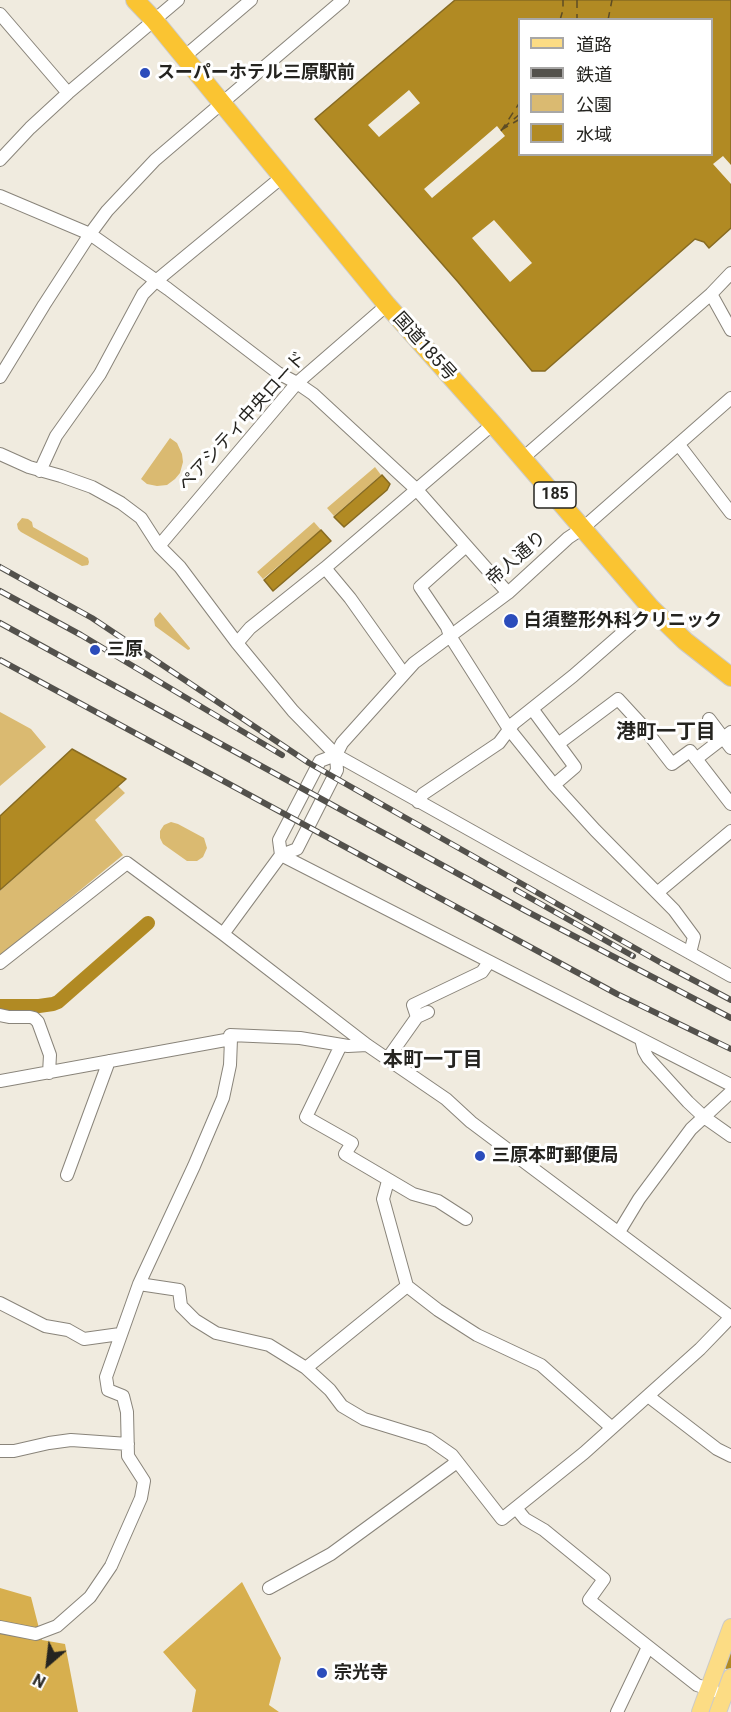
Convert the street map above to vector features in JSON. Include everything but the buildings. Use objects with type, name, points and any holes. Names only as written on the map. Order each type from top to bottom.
[{"type":"highway","name":"国道185号","points":[[135,0],[154,20],[387,305],[494,424],[651,608],[685,640],[731,677]]},
{"type":"main road","points":[[700,1712],[731,1627]]},
{"type":"main road","points":[[717,1712],[728,1697],[731,1677]]},
{"type":"street","points":[[0,160],[68,93],[178,0]]},
{"type":"street","points":[[184,57],[251,0]]},
{"type":"street","points":[[0,377],[44,305],[107,211],[155,160],[337,2]]},
{"type":"street","points":[[0,14],[68,93]]},
{"type":"street","points":[[40,471],[56,436],[100,374],[143,294],[282,177]]},
{"type":"street","points":[[0,196],[90,234],[278,373],[313,394],[417,490],[508,593]]},
{"type":"street","points":[[522,458],[711,294],[731,273]]},
{"type":"street","points":[[711,294],[731,330]]},
{"type":"street","name":"ペアシティ中央ロード","points":[[159,546],[297,383],[387,305]]},
{"type":"street","name":"帝人通り","points":[[336,755],[342,743],[414,663],[508,593],[731,399]]},
{"type":"street","points":[[237,643],[250,628],[325,568],[494,424]]},
{"type":"street","points":[[679,445],[731,513]]},
{"type":"street","points":[[0,454],[40,471],[84,484],[121,503],[141,518],[159,546],[180,567],[237,643],[293,711],[336,755],[731,976]]},
{"type":"street","points":[[466,546],[420,587],[509,729],[594,830],[674,910],[694,937],[690,953]]},
{"type":"street","points":[[325,568],[350,598],[404,674]]},
{"type":"street","points":[[418,802],[423,794],[499,743],[514,723],[533,710],[651,608]]},
{"type":"street","points":[[558,744],[618,699],[672,764],[690,751],[731,804]]},
{"type":"street","points":[[533,710],[574,767],[554,785]]},
{"type":"street","points":[[696,759],[728,740],[709,719]]},
{"type":"street","points":[[281,855],[279,840],[320,761],[336,755]]},
{"type":"street","points":[[223,934],[281,855],[297,849],[337,770],[336,755]]},
{"type":"street","points":[[657,893],[731,831]]},
{"type":"street","points":[[281,855],[731,1085]]},
{"type":"street","points":[[0,963],[127,862],[368,1045],[446,1099],[471,1122],[731,1317],[700,1349],[584,1453],[502,1519],[452,1455],[429,1439],[364,1419],[342,1406],[330,1390],[306,1368],[269,1345],[216,1333],[195,1320],[181,1306],[179,1290],[140,1284]]},
{"type":"street","points":[[388,1058],[422,1015],[413,1005],[482,972],[489,962]]},
{"type":"street","points":[[0,1015],[30,1017],[38,1022],[50,1055],[49,1074]]},
{"type":"street","points":[[0,1627],[36,1634],[57,1626],[90,1597],[111,1566],[141,1498],[144,1481],[128,1456],[127,1412],[123,1396],[108,1390],[106,1377],[140,1284],[223,1098],[230,1065],[231,1035],[280,1036],[341,1045],[368,1045]]},
{"type":"street","points":[[0,1081],[49,1074],[231,1039]]},
{"type":"street","points":[[640,1039],[648,1058],[688,1102],[704,1117],[731,1136]]},
{"type":"street","points":[[341,1045],[306,1117],[352,1143],[345,1154],[388,1181],[413,1194],[438,1201],[466,1219]]},
{"type":"street","points":[[67,1176],[110,1061]]},
{"type":"street","points":[[619,1232],[639,1199],[691,1129],[731,1092]]},
{"type":"street","points":[[388,1181],[383,1200],[407,1286],[438,1310],[477,1335],[541,1365],[612,1428]]},
{"type":"street","points":[[306,1368],[407,1286]]},
{"type":"street","points":[[0,1303],[45,1326],[68,1330],[84,1339],[120,1334]]},
{"type":"street","points":[[648,1396],[717,1449],[731,1456]]},
{"type":"street","points":[[0,1451],[14,1451],[71,1440],[128,1444]]},
{"type":"street","points":[[269,1588],[331,1554],[458,1462]]},
{"type":"street","points":[[516,1508],[525,1519],[544,1530],[604,1579],[589,1600],[696,1685],[728,1697]]},
{"type":"street","points":[[617,1712],[648,1647]]},
{"type":"green space","points":[[170,438],[177,443],[182,454],[183,462],[180,473],[167,485],[147,484],[141,479]]},
{"type":"green space","points":[[375,467],[381,475],[334,516],[327,508]]},
{"type":"green space","points":[[22,518],[28,519],[32,522],[33,527],[88,558],[88,565],[82,566],[21,532],[17,524]]},
{"type":"green space","points":[[314,522],[321,530],[263,579],[257,572]]},
{"type":"green space","points":[[160,612],[190,649],[188,650],[155,626],[154,619]]},
{"type":"green space","points":[[0,712],[31,729],[46,747],[0,786]]},
{"type":"green space","points":[[118,786],[125,793],[95,820],[123,855],[0,956],[0,891]]},
{"type":"green space","points":[[171,822],[204,838],[207,848],[203,857],[197,861],[187,861],[163,844],[160,831],[164,825]]},
{"type":"shaded area","points":[[242,1582],[281,1658],[269,1705],[279,1712],[192,1712],[196,1690],[163,1652]]},
{"type":"shaded area","points":[[0,1588],[31,1597],[42,1640],[65,1644],[78,1712],[0,1712]]},
{"type":"water","points":[[455,0],[731,0],[731,228],[709,248],[704,242],[695,239],[545,371],[532,371],[458,282],[315,119]]},
{"type":"water","points":[[382,475],[390,484],[387,490],[344,527],[334,517]]},
{"type":"water","points":[[321,530],[331,541],[273,591],[264,580]]},
{"type":"water","points":[[72,749],[126,779],[0,890],[0,816]]},
{"type":"pier","points":[[409,90],[420,103],[379,137],[368,125]]},
{"type":"pier","points":[[497,126],[505,136],[432,198],[424,189]]},
{"type":"pier","points":[[723,156],[731,165],[731,184],[713,164]]},
{"type":"pier","points":[[494,220],[532,263],[510,282],[472,238]]},
{"type":"waterway","points":[[0,1006],[39,1006],[58,1002],[148,923]]},
{"type":"waterway","points":[[728,1658],[731,1652]]},
{"type":"ferry route","points":[[561,18],[563,0]]},
{"type":"ferry route","points":[[577,0],[577,18]]},
{"type":"ferry route","points":[[608,18],[612,0]]},
{"type":"ferry route","points":[[501,131],[518,105]]},
{"type":"ferry route","points":[[503,128],[518,116]]},
{"type":"ferry route","points":[[501,130],[518,120]]},
{"type":"railway","points":[[0,567],[92,618],[309,763],[663,964],[731,1000]]},
{"type":"railway","points":[[0,591],[81,635],[282,755]]},
{"type":"railway","points":[[0,623],[526,911],[731,1018]]},
{"type":"railway","points":[[0,660],[617,994],[731,1049]]},
{"type":"railway","points":[[516,890],[633,956]]},
{"type":"place","name":"スーパーホテル三原駅前","points":[[145,73]]},
{"type":"place","name":"白須整形外科クリニック","points":[[511,621]]},
{"type":"place","name":"三原","points":[[95,650]]},
{"type":"place","name":"三原本町郵便局","points":[[480,1156]]},
{"type":"place","name":"宗光寺","points":[[322,1673]]},
{"type":"district","name":"港町一丁目","points":[[666,733]]},
{"type":"district","name":"本町一丁目","points":[[433,1061]]}]
